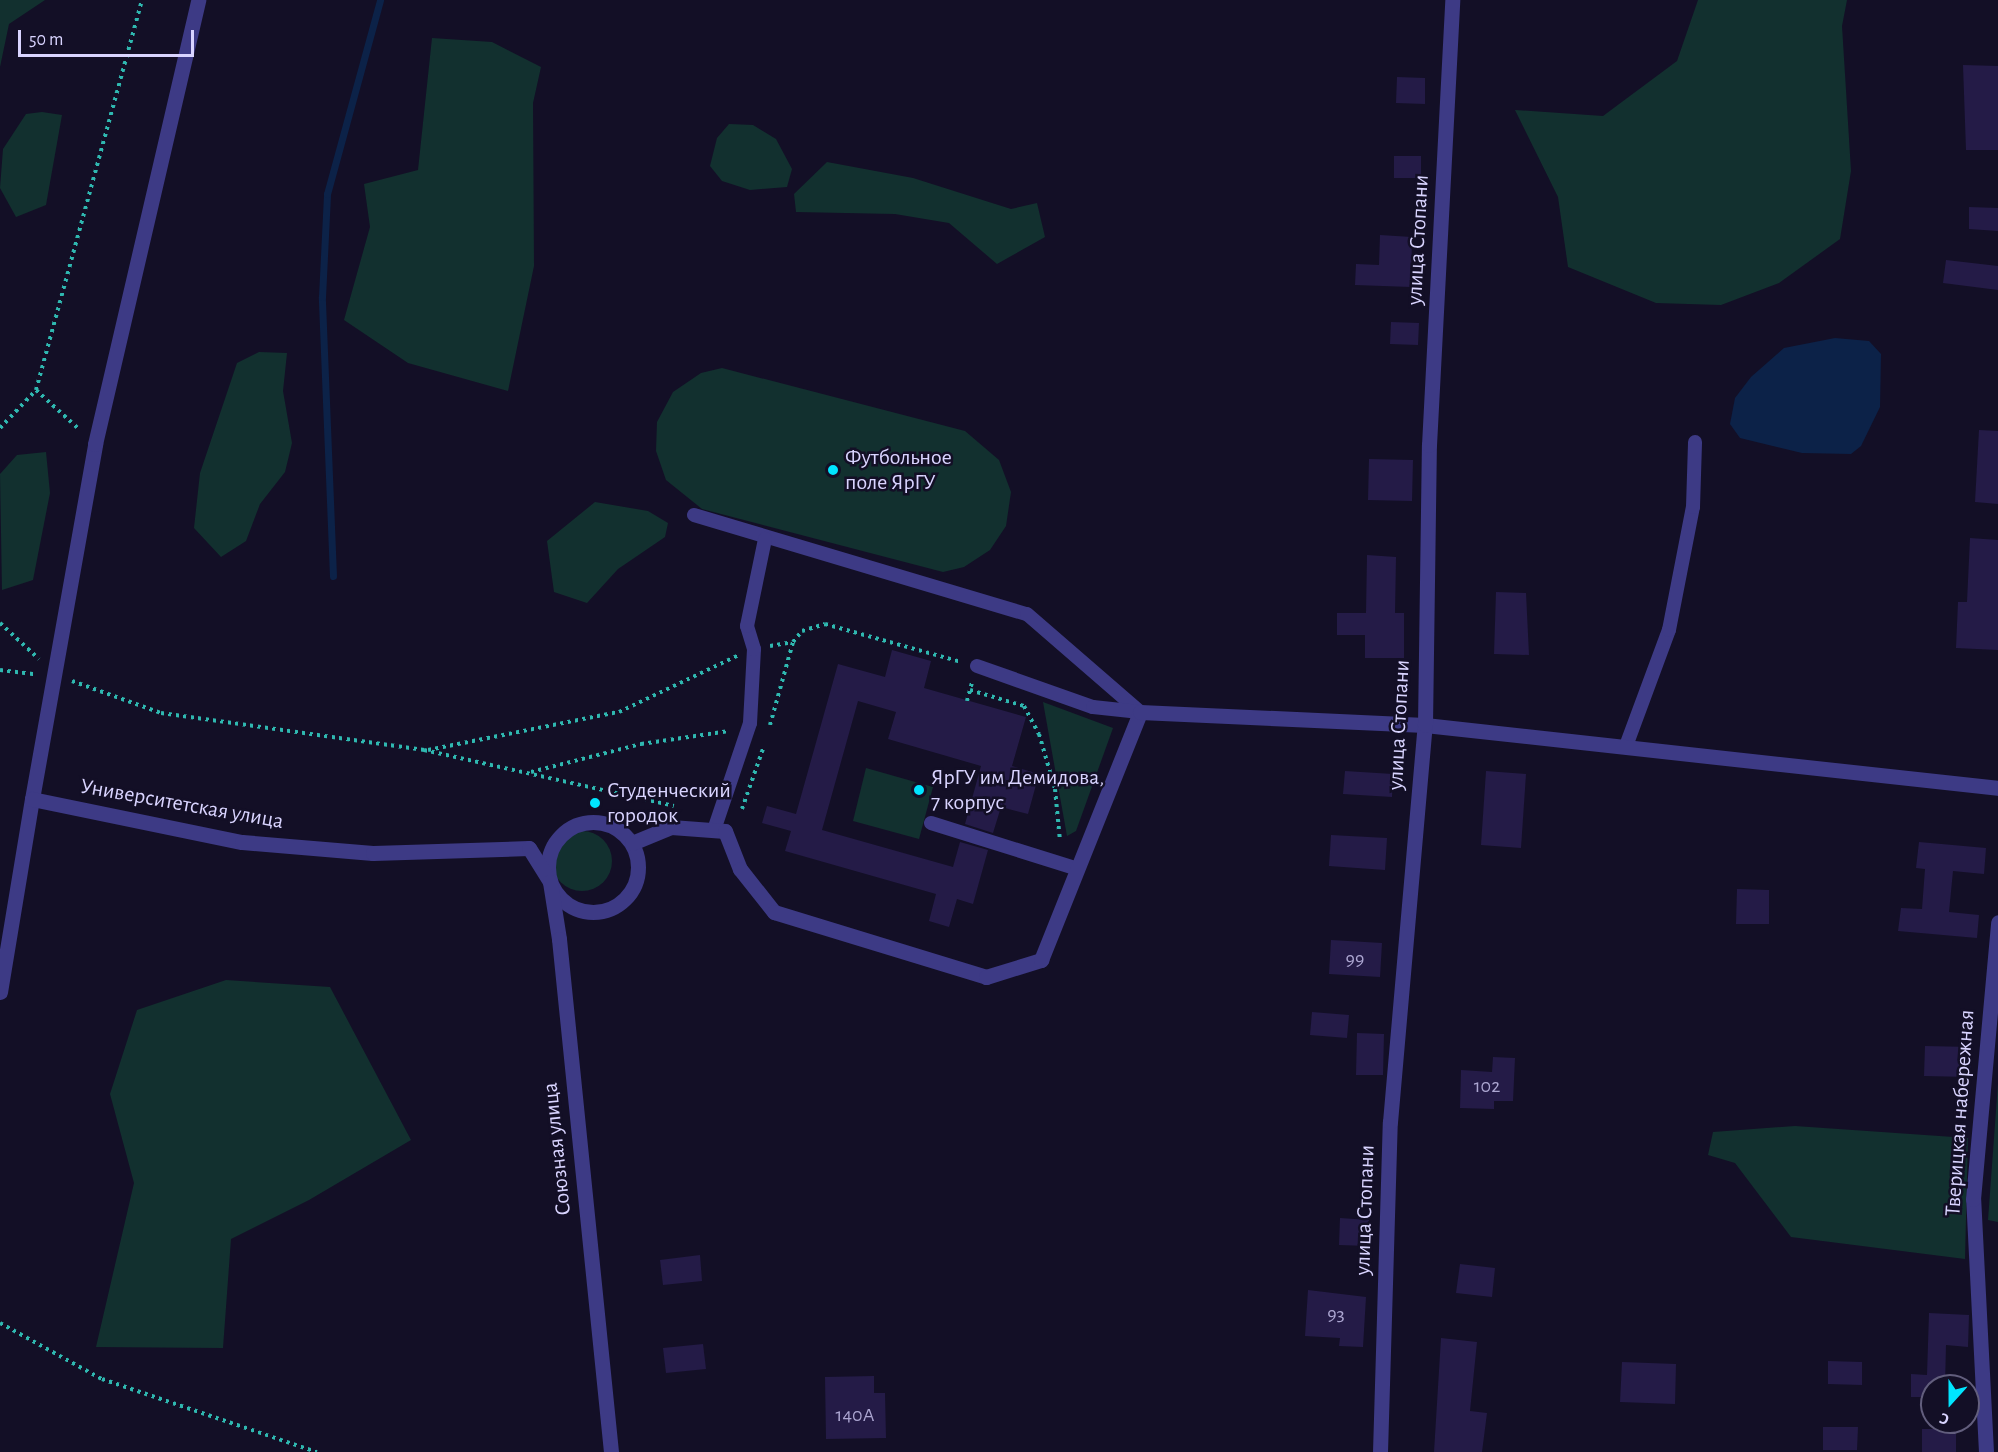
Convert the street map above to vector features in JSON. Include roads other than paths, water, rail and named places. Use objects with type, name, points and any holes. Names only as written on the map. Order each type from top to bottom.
[{"type":"street","points":[[0,992],[95,444],[198,0]]},
{"type":"street","name":"улица Стопани","points":[[1380,1452],[1390,1122],[1425,725],[1430,445],[1452,0]]},
{"type":"street","points":[[632,843],[671,827],[720,831],[740,869],[774,912],[986,977],[1041,960],[1140,712],[1425,725],[1998,789]]},
{"type":"street","name":"Университетская улица","points":[[32,798],[242,842],[373,853],[529,848],[556,840]]},
{"type":"street","points":[[595,821],[622,831],[632,843],[638,871],[634,886],[612,908],[581,911],[557,895],[549,882],[547,868],[556,840],[573,826],[595,821]]},
{"type":"street","name":"Союзная улица","points":[[529,848],[549,882],[611,1452]]},
{"type":"street","name":"Тверицкая набережная","points":[[1990,1447],[1973,1198],[1998,922]]},
{"type":"lane","points":[[1626,746],[1669,630],[1693,507],[1695,442]]},
{"type":"lane","points":[[694,515],[765,539],[1027,614],[1140,712]]},
{"type":"lane","points":[[720,831],[750,723],[754,649],[747,626],[765,539]]},
{"type":"lane","points":[[976,666],[1093,707],[1140,712]]},
{"type":"lane","points":[[931,824],[1078,869]]},
{"type":"water","points":[[1835,338],[1869,341],[1881,354],[1880,407],[1861,446],[1851,454],[1802,453],[1740,438],[1730,424],[1735,398],[1751,377],[1784,348]]},
{"type":"waterway","points":[[333,576],[322,297],[327,194],[380,0]]},
{"type":"place","name":"Футбольное поле ЯрГУ","points":[[833,470]]},
{"type":"place","name":"ЯрГУ им Демидова, 7 корпус","points":[[919,790]]},
{"type":"place","name":"Студенческий городок","points":[[595,803]]}]
